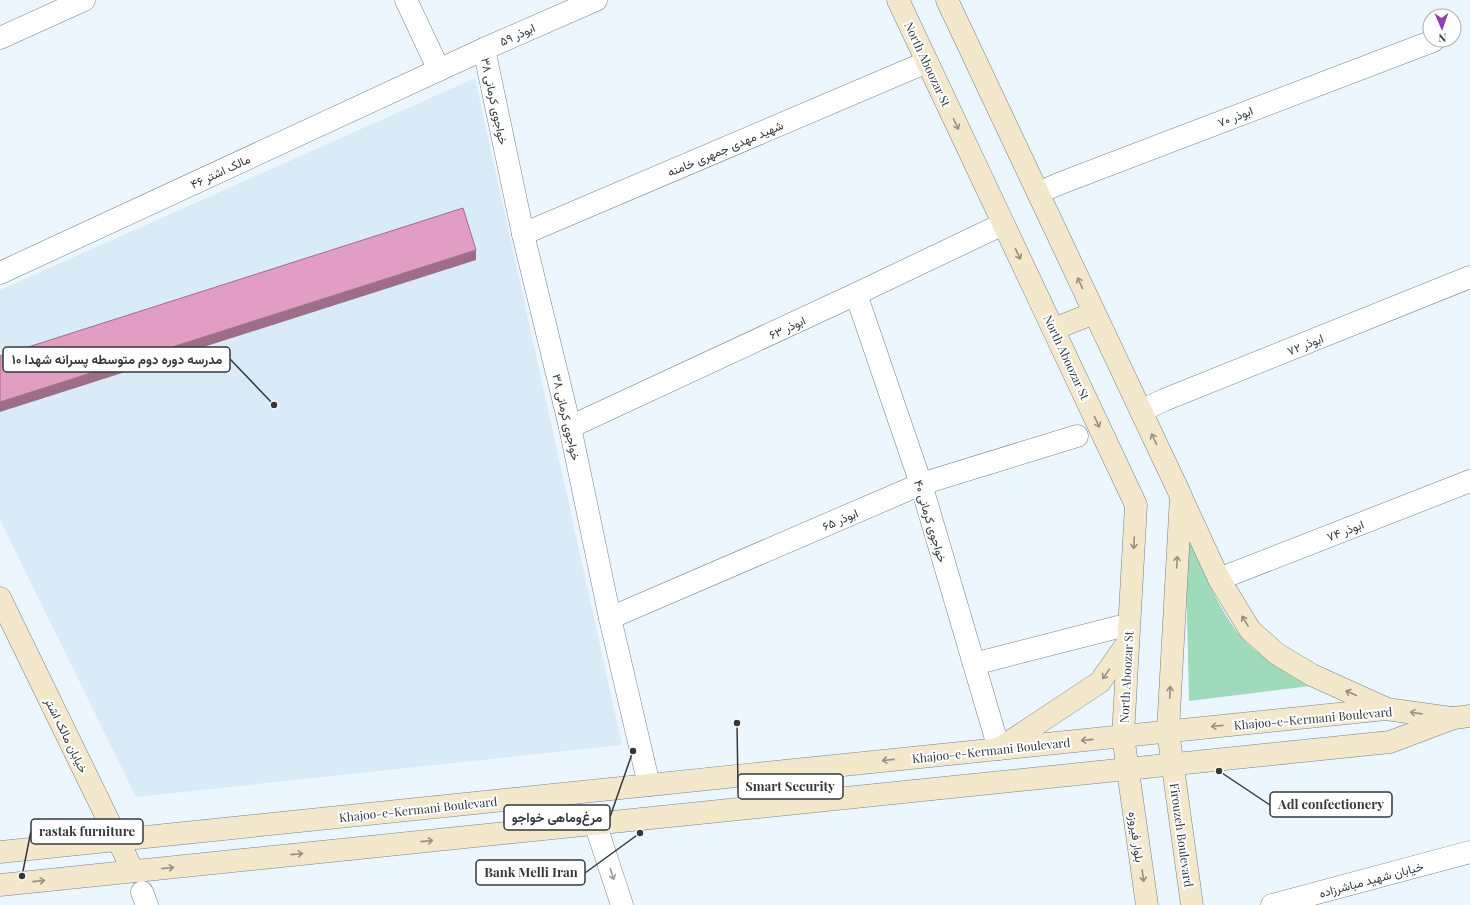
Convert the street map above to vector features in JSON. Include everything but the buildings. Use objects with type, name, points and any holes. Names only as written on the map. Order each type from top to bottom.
[{"type":"main road","name":"North Aboozar St","points":[[898,0],[1136,505],[1123,634],[1123,736],[1128,768]]},
{"type":"main road","points":[[947,0],[1181,496],[1219,580],[1250,630],[1277,654],[1312,676],[1386,709]]},
{"type":"main road","points":[[1054,329],[1094,313]]},
{"type":"main road","points":[[1168,731],[1181,496]]},
{"type":"main road","name":"خیابان مالک اشتر","points":[[0,598],[134,871]]},
{"type":"main road","points":[[999,749],[1100,682],[1123,634]]},
{"type":"main road","name":"Khajoo-e-Kermani Boulevard","points":[[0,852],[1386,709],[1462,717]]},
{"type":"main road","name":"Khajoo-e-Kermani Boulevard","points":[[0,885],[1390,742],[1462,717]]},
{"type":"main road","name":"Firouzeh Boulevard","points":[[1168,731],[1192,905]]},
{"type":"main road","name":"بلوار فیروزه","points":[[1128,768],[1147,905]]},
{"type":"street","points":[[0,38],[84,0]]},
{"type":"street","points":[[406,0],[439,70]]},
{"type":"street","name":"ابوذر ۵۹","points":[[439,70],[596,0]]},
{"type":"street","name":"ابوذر ۷۰","points":[[1038,193],[1076,177],[1422,45]]},
{"type":"street","name":"خواجوی کرمانی ۳۸","points":[[484,49],[523,234],[570,427],[610,618],[649,785]]},
{"type":"street","name":"شهید مهدی جمهری خامنه","points":[[523,234],[927,62]]},
{"type":"street","name":"مالک اشتر ۴۶","points":[[0,273],[439,70]]},
{"type":"street","name":"ابوذر ۶۳","points":[[570,427],[1003,224]]},
{"type":"street","name":"ابوذر ۷۲","points":[[1141,412],[1171,398],[1470,277]]},
{"type":"street","name":"خواجوی کرمانی ۴۰","points":[[856,294],[921,484],[999,749]]},
{"type":"street","name":"ابوذر ۶۵","points":[[610,618],[921,484],[1077,436]]},
{"type":"street","name":"ابوذر ۷۴","points":[[1219,580],[1470,481]]},
{"type":"street","points":[[974,664],[1123,634]]},
{"type":"street","points":[[595,823],[622,905]]},
{"type":"street","name":"خیابان شهید مباشرزاده","points":[[1272,905],[1470,852]]},
{"type":"street","points":[[1297,905],[1323,892]]},
{"type":"shaded area","points":[[475,78],[622,745],[136,797],[0,520],[0,290]]},
{"type":"green space","points":[[1185,533],[1218,601],[1233,627],[1257,652],[1310,686],[1189,701]]},
{"type":"place","name":"مدرسه دوره دوم متوسطه پسرانه شهدا ۱۰","points":[[274,405]]},
{"type":"place","name":"Smart Security","points":[[737,723]]},
{"type":"place","name":"مرغ‌وماهی‌ خواجو","points":[[633,751]]},
{"type":"place","name":"Adl confectionery","points":[[1219,771]]},
{"type":"place","name":"Bank Melli Iran","points":[[640,833]]},
{"type":"place","name":"rastak furniture","points":[[22,876]]}]
